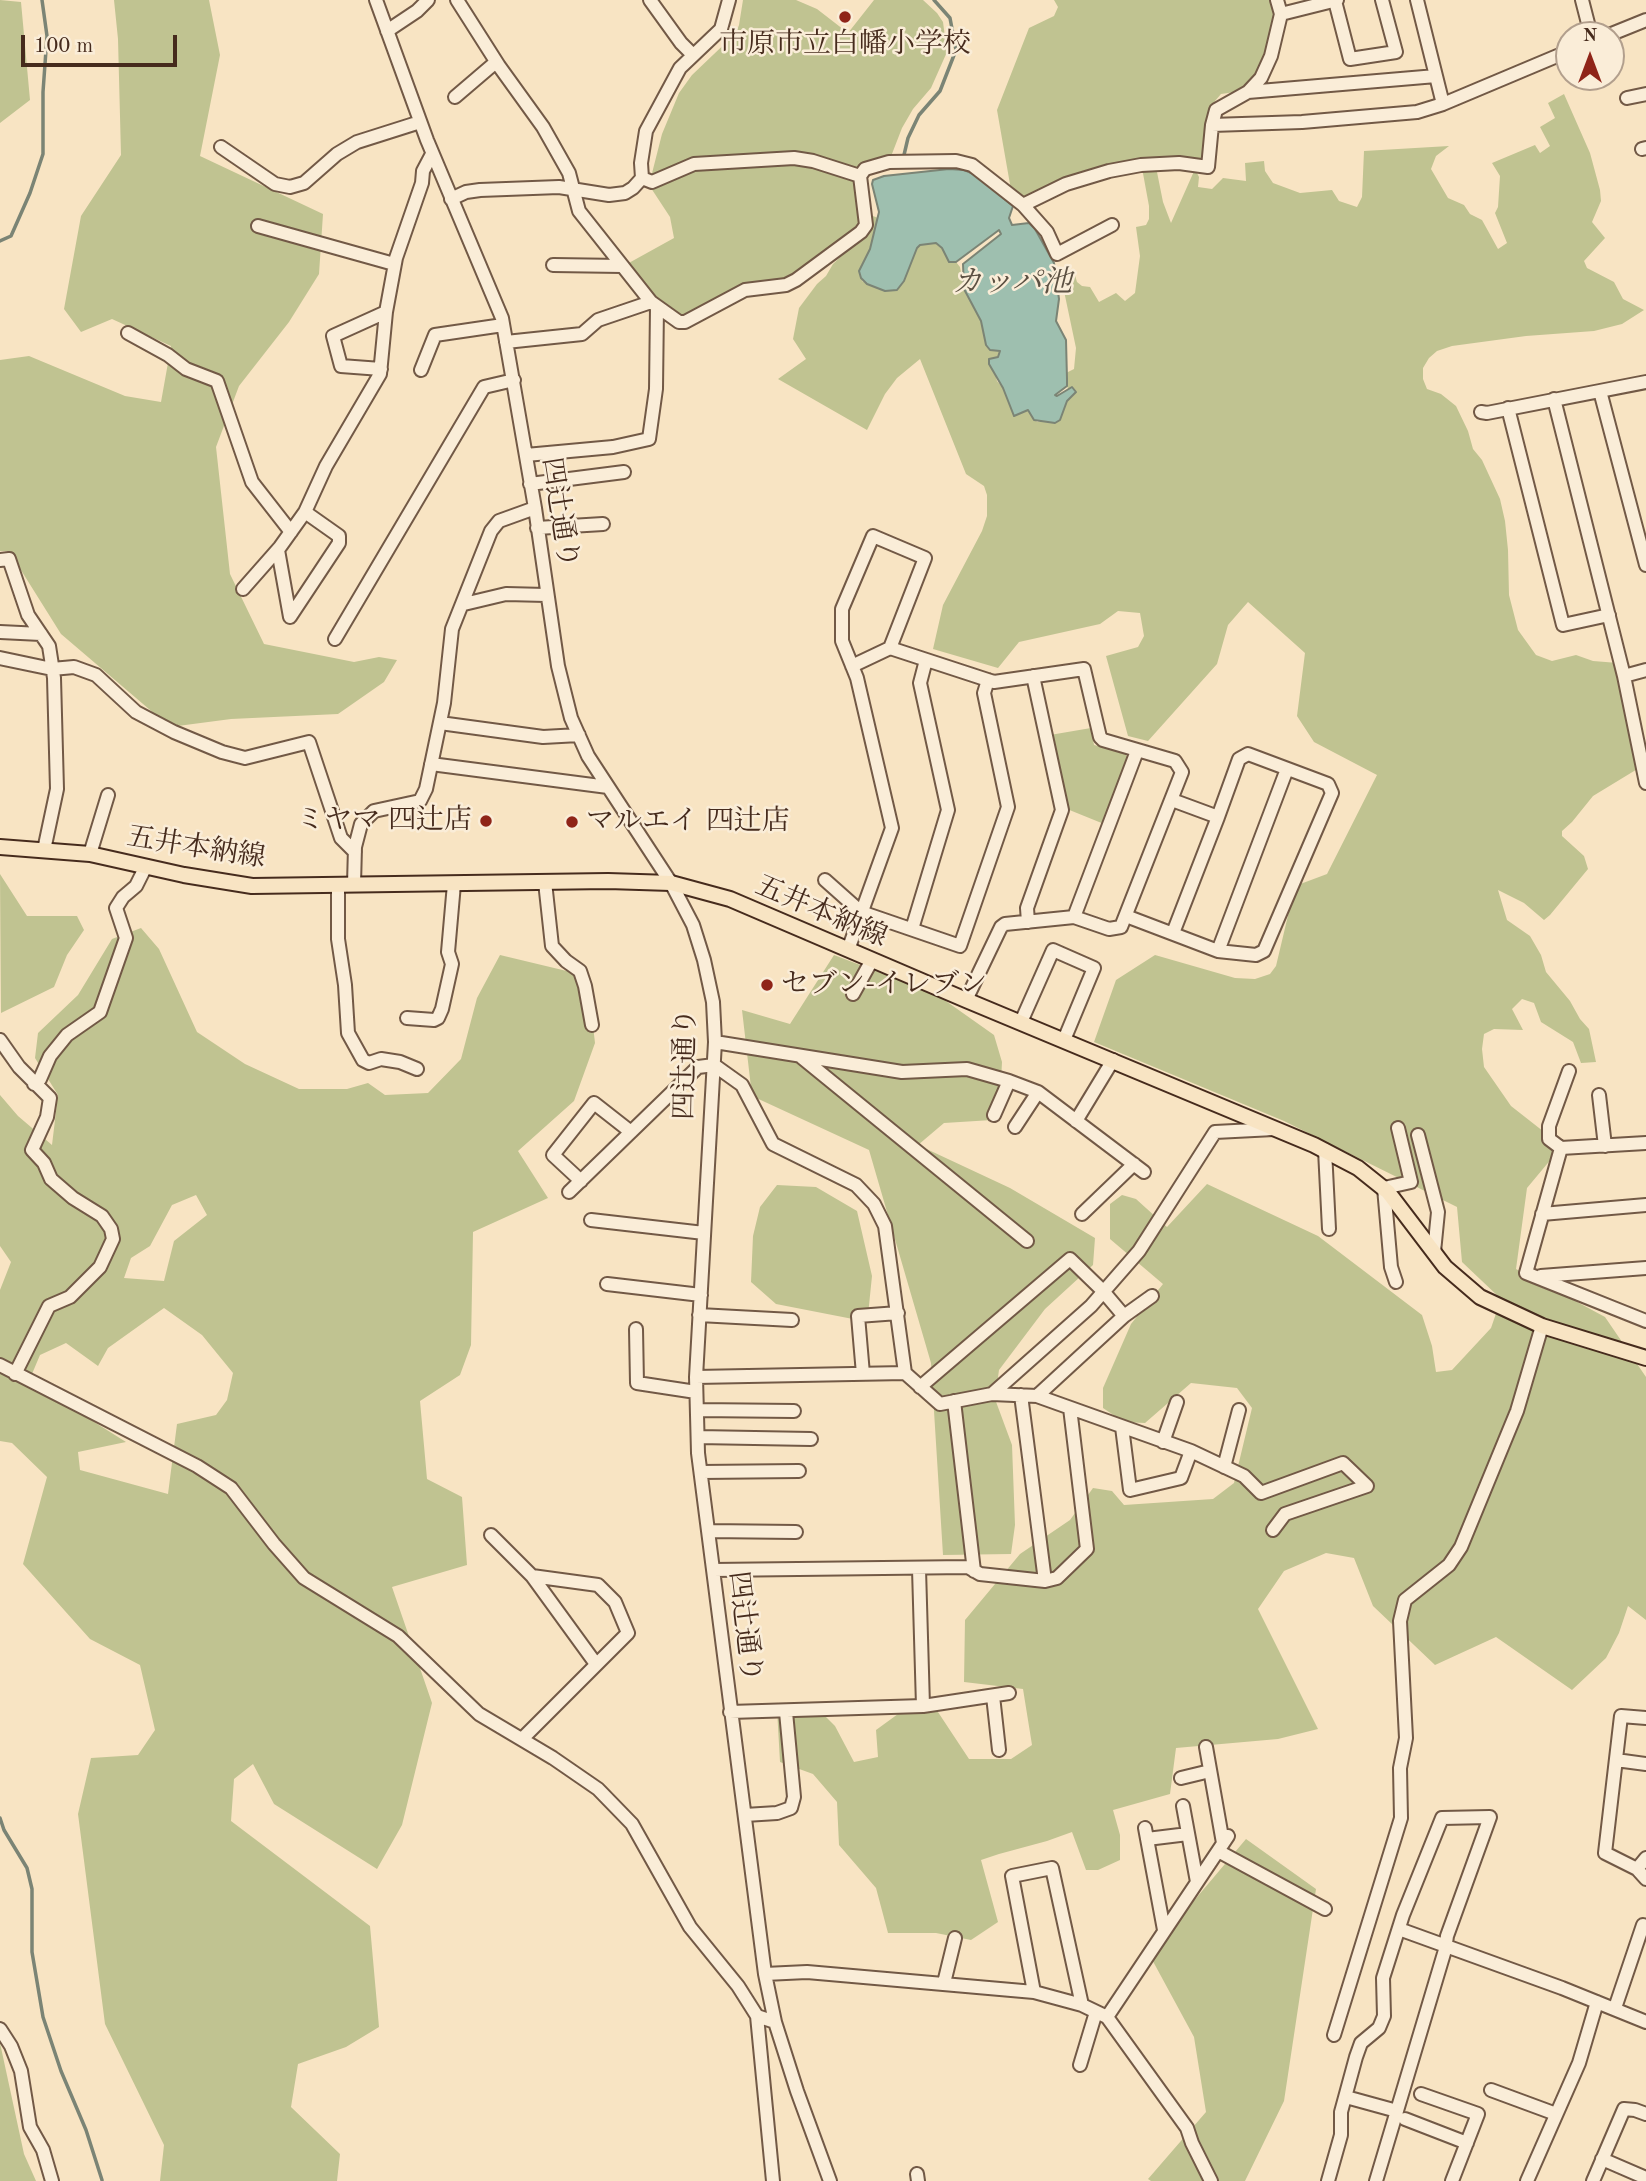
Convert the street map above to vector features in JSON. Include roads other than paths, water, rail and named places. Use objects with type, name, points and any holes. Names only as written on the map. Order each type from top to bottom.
[{"type":"main road","name":"五井本納線","points":[[0,846],[90,854],[252,886],[608,881],[671,883],[730,899],[1325,1150],[1358,1168],[1384,1188],[1445,1268],[1480,1297],[1542,1326],[1646,1358]]},
{"type":"street","name":"四辻通り","points":[[376,0],[432,154],[494,296],[503,326],[535,508],[558,666],[571,718],[588,756],[671,883],[692,925],[704,960],[713,1002],[714,1065],[696,1377],[701,1472],[765,1973],[775,2022],[830,2181]]},
{"type":"street","points":[[387,31],[417,11],[428,0]]},
{"type":"street","points":[[457,0],[542,127],[569,173],[579,211],[654,304],[674,320],[685,322],[745,290],[786,285],[796,280],[861,232],[866,225],[860,176],[864,169],[889,162],[965,162],[979,169],[1023,205],[1047,232],[1057,254],[1112,225]]},
{"type":"street","points":[[650,0],[693,55]]},
{"type":"street","points":[[452,199],[474,190],[574,188],[609,195],[625,193],[633,188],[642,178],[641,163],[646,131],[680,68],[722,29],[729,0]]},
{"type":"street","points":[[1023,205],[1066,184],[1109,171],[1141,165],[1179,163],[1208,167],[1216,110],[1248,92],[1261,78],[1271,56],[1281,14],[1278,0]]},
{"type":"street","points":[[1281,14],[1336,0],[1350,59],[1396,52],[1382,0]]},
{"type":"street","points":[[1417,0],[1443,104]]},
{"type":"street","points":[[1582,0],[1587,21]]},
{"type":"street","points":[[1625,29],[1646,20]]},
{"type":"street","points":[[1212,125],[1302,122],[1418,112],[1555,57]]},
{"type":"street","points":[[455,97],[496,62]]},
{"type":"street","points":[[1248,92],[1436,76]]},
{"type":"street","points":[[1627,98],[1646,94]]},
{"type":"street","points":[[221,147],[275,184],[290,187],[304,183],[337,154],[357,142],[420,122]]},
{"type":"street","points":[[243,589],[278,550],[304,512],[326,466],[352,426],[381,369],[394,264],[422,183],[423,171],[432,154]]},
{"type":"street","points":[[642,178],[652,182],[694,164],[794,158],[813,161],[860,176]]},
{"type":"street","points":[[258,226],[394,264]]},
{"type":"street","points":[[553,265],[622,266]]},
{"type":"street","points":[[506,341],[564,338],[582,334],[598,320],[654,304]]},
{"type":"street","points":[[526,455],[613,447],[649,439],[656,389],[654,304]]},
{"type":"street","points":[[381,369],[341,366],[333,336],[386,312]]},
{"type":"street","points":[[421,370],[435,335],[503,326]]},
{"type":"street","points":[[128,333],[186,369],[217,381],[252,482],[291,532]]},
{"type":"street","points":[[335,639],[484,387],[514,380]]},
{"type":"street","points":[[1481,412],[1646,382]]},
{"type":"street","points":[[1600,391],[1646,565]]},
{"type":"street","points":[[1554,400],[1624,676],[1641,727],[1646,779]]},
{"type":"street","points":[[1508,408],[1563,625],[1609,615]]},
{"type":"street","points":[[530,484],[624,472]]},
{"type":"street","points":[[354,884],[355,852],[361,824],[374,811],[419,801],[426,789],[440,723],[452,629],[491,531],[499,521],[535,508]]},
{"type":"street","points":[[278,550],[290,617],[339,543],[339,536],[304,512]]},
{"type":"street","points":[[537,528],[603,524]]},
{"type":"street","points":[[848,950],[892,828],[858,678],[842,641],[842,609],[873,536],[925,558],[891,648]]},
{"type":"street","points":[[0,560],[9,559],[28,615],[49,646],[57,789],[44,850]]},
{"type":"street","points":[[464,604],[506,594],[546,595]]},
{"type":"street","points":[[0,632],[41,634]]},
{"type":"street","points":[[852,666],[891,648],[994,682],[1084,669],[1100,737],[1106,743],[1175,761],[1180,766],[1182,772],[1172,800],[1121,927],[1110,929],[1074,917],[1005,924],[1001,927],[966,1000]]},
{"type":"street","points":[[0,657],[52,668],[74,667],[96,675],[136,712],[174,732],[222,752],[245,758],[309,742],[341,838],[355,852]]},
{"type":"street","points":[[912,929],[948,810],[920,683],[926,660]]},
{"type":"street","points":[[1624,676],[1646,670]]},
{"type":"street","points":[[1028,922],[1027,908],[1062,810],[1033,676]]},
{"type":"street","points":[[825,880],[861,912],[960,946],[1008,807],[984,693],[988,680]]},
{"type":"street","points":[[440,723],[543,737],[579,735]]},
{"type":"street","points":[[1074,917],[1137,751]]},
{"type":"street","points":[[1126,916],[1218,951],[1256,955],[1264,951],[1332,793],[1328,784],[1248,754],[1239,759],[1173,933]]},
{"type":"street","points":[[431,764],[608,787]]},
{"type":"street","points":[[1218,951],[1287,769]]},
{"type":"street","points":[[90,854],[108,795]]},
{"type":"street","points":[[1172,800],[1217,817]]},
{"type":"street","points":[[34,1084],[40,1079],[50,1056],[66,1035],[100,1012],[126,938],[117,908],[123,897],[136,886],[146,866]]},
{"type":"street","points":[[545,882],[552,946],[580,971],[592,1025]]},
{"type":"street","points":[[338,884],[338,939],[348,1033],[363,1060],[369,1063],[381,1059],[400,1062],[417,1069]]},
{"type":"street","points":[[407,1018],[434,1020],[442,1009],[452,964],[448,952],[454,884]]},
{"type":"street","points":[[1021,1022],[1053,950],[1094,968],[1065,1040]]},
{"type":"street","points":[[853,994],[872,960]]},
{"type":"street","points":[[0,1040],[34,1084],[50,1098],[50,1108],[32,1150],[44,1163],[51,1180],[102,1216],[111,1229],[113,1239],[100,1268],[70,1297],[49,1306],[15,1374]]},
{"type":"street","points":[[715,1042],[902,1072],[967,1069],[1038,1092],[1139,1168],[1082,1214]]},
{"type":"street","points":[[798,1055],[1027,1241]]},
{"type":"street","points":[[1076,1121],[1113,1060]]},
{"type":"street","points":[[569,1192],[698,1067],[714,1065],[742,1085],[773,1144],[856,1185],[874,1204],[885,1226],[905,1373],[940,1404],[992,1394],[1037,1396],[1191,1451],[1244,1476],[1261,1493],[1343,1463],[1367,1486],[1285,1514],[1273,1530]]},
{"type":"street","points":[[1569,1071],[1549,1126],[1549,1139],[1561,1148],[1646,1143]]},
{"type":"street","points":[[994,1115],[1009,1081]]},
{"type":"street","points":[[1015,1127],[1038,1092]]},
{"type":"street","points":[[1599,1095],[1605,1146]]},
{"type":"street","points":[[581,1181],[553,1155],[594,1103],[631,1132]]},
{"type":"street","points":[[1396,1282],[1391,1268],[1384,1188],[1410,1182],[1398,1128]]},
{"type":"street","points":[[992,1394],[1091,1306],[1102,1290],[1139,1251],[1215,1132],[1278,1129]]},
{"type":"street","points":[[1418,1135],[1438,1212],[1434,1252]]},
{"type":"street","points":[[1561,1148],[1526,1273],[1646,1321]]},
{"type":"street","points":[[1325,1150],[1329,1229]]},
{"type":"street","points":[[1542,1214],[1646,1205]]},
{"type":"street","points":[[591,1220],[704,1233]]},
{"type":"street","points":[[920,1387],[1070,1259],[1124,1316]]},
{"type":"street","points":[[1537,1277],[1646,1268]]},
{"type":"street","points":[[607,1284],[701,1295]]},
{"type":"street","points":[[1037,1396],[1124,1316],[1152,1296]]},
{"type":"street","points":[[863,1374],[858,1316],[898,1313]]},
{"type":"street","points":[[699,1315],[792,1320]]},
{"type":"street","points":[[1334,2035],[1401,1818],[1400,1768],[1406,1738],[1400,1621],[1405,1600],[1449,1565],[1461,1547],[1517,1411],[1542,1326]]},
{"type":"street","points":[[636,1329],[637,1382],[696,1392]]},
{"type":"street","points":[[0,1365],[197,1466],[231,1488],[304,1578],[398,1636],[480,1714],[598,1789],[632,1824],[690,1927],[738,1986],[757,2016],[773,2181]]},
{"type":"street","points":[[696,1377],[905,1373]]},
{"type":"street","points":[[1021,1395],[1045,1581]]},
{"type":"street","points":[[954,1401],[974,1571]]},
{"type":"street","points":[[1163,1442],[1177,1402]]},
{"type":"street","points":[[713,1570],[968,1567],[980,1574],[1045,1581],[1057,1578],[1087,1549],[1070,1408]]},
{"type":"street","points":[[697,1410],[794,1411]]},
{"type":"street","points":[[1224,1467],[1239,1410]]},
{"type":"street","points":[[1122,1427],[1130,1490],[1181,1478],[1191,1451]]},
{"type":"street","points":[[698,1437],[811,1439]]},
{"type":"street","points":[[701,1472],[799,1471]]},
{"type":"street","points":[[708,1531],[796,1532]]},
{"type":"street","points":[[491,1535],[532,1576],[596,1664]]},
{"type":"street","points":[[919,1569],[923,1706]]},
{"type":"street","points":[[522,1739],[628,1633],[615,1602],[598,1585],[532,1576]]},
{"type":"street","points":[[730,1712],[923,1706],[1009,1693]]},
{"type":"street","points":[[993,1696],[999,1750]]},
{"type":"street","points":[[745,1815],[792,1808],[794,1797],[786,1712]]},
{"type":"street","points":[[1646,1718],[1622,1716],[1605,1853],[1637,1869],[1646,1879]]},
{"type":"street","points":[[1080,2065],[1102,2014],[1223,1843],[1206,1747]]},
{"type":"street","points":[[1616,1760],[1646,1763]]},
{"type":"street","points":[[1181,1778],[1210,1771]]},
{"type":"street","points":[[1182,1806],[1197,1882]]},
{"type":"street","points":[[1328,2181],[1341,2135],[1341,2112],[1356,2057],[1361,2043],[1379,2028],[1384,2016],[1383,1978],[1442,1818],[1490,1817],[1447,1936],[1401,2115],[1376,2181]]},
{"type":"street","points":[[1164,1930],[1146,1833],[1188,1834]]},
{"type":"street","points":[[1223,1843],[1325,1909]]},
{"type":"street","points":[[1637,1869],[1646,1858]]},
{"type":"street","points":[[1034,1992],[1012,1876],[1052,1868],[1082,2006]]},
{"type":"street","points":[[1615,2008],[1643,1925]]},
{"type":"street","points":[[1399,1929],[1615,2008],[1646,2022]]},
{"type":"street","points":[[944,1983],[955,1938]]},
{"type":"street","points":[[765,1973],[807,1972],[1034,1992],[1102,2014],[1187,2128],[1211,2181]]},
{"type":"street","points":[[1527,2181],[1579,2063],[1598,2002]]},
{"type":"street","points":[[757,2016],[775,2022]]},
{"type":"street","points":[[0,2029],[20,2071],[30,2127],[43,2150],[52,2181]]},
{"type":"street","points":[[1491,2090],[1556,2114]]},
{"type":"street","points":[[1421,2094],[1478,2114],[1452,2181]]},
{"type":"street","points":[[1346,2097],[1401,2115],[1467,2143]]},
{"type":"street","points":[[1593,2181],[1624,2109],[1646,2114]]},
{"type":"street","points":[[1602,2158],[1646,2178]]},
{"type":"water","name":"カッパ池","points":[[949,169],[964,170],[976,175],[1013,206],[1009,218],[1012,225],[1029,223],[1054,263],[1059,299],[1056,321],[1066,340],[1067,379],[1067,386],[1055,395],[1072,387],[1076,392],[1067,401],[1060,420],[1055,423],[1034,420],[1028,410],[1014,416],[1003,388],[989,364],[989,359],[998,357],[1000,351],[990,350],[986,345],[981,321],[964,289],[963,264],[1001,234],[999,230],[956,262],[949,262],[942,248],[936,243],[920,245],[904,281],[897,290],[885,291],[867,284],[861,278],[859,271],[870,249],[879,212],[873,180],[884,176]]},
{"type":"waterway","points":[[0,241],[11,236],[43,154],[43,92],[47,36],[42,0]]},
{"type":"waterway","points":[[904,155],[908,138],[919,115],[940,91],[956,50],[950,18],[934,0]]},
{"type":"waterway","points":[[0,1818],[4,1830],[27,1868],[32,1889],[32,1952],[43,2017],[102,2180]]},
{"type":"place","name":"市原市立白幡小学校","points":[[845,17]]},
{"type":"place","name":"ミヤマ 四辻店","points":[[486,821]]},
{"type":"place","name":"マルエイ 四辻店","points":[[572,822]]},
{"type":"place","name":"セブン-イレブン","points":[[767,985]]}]
